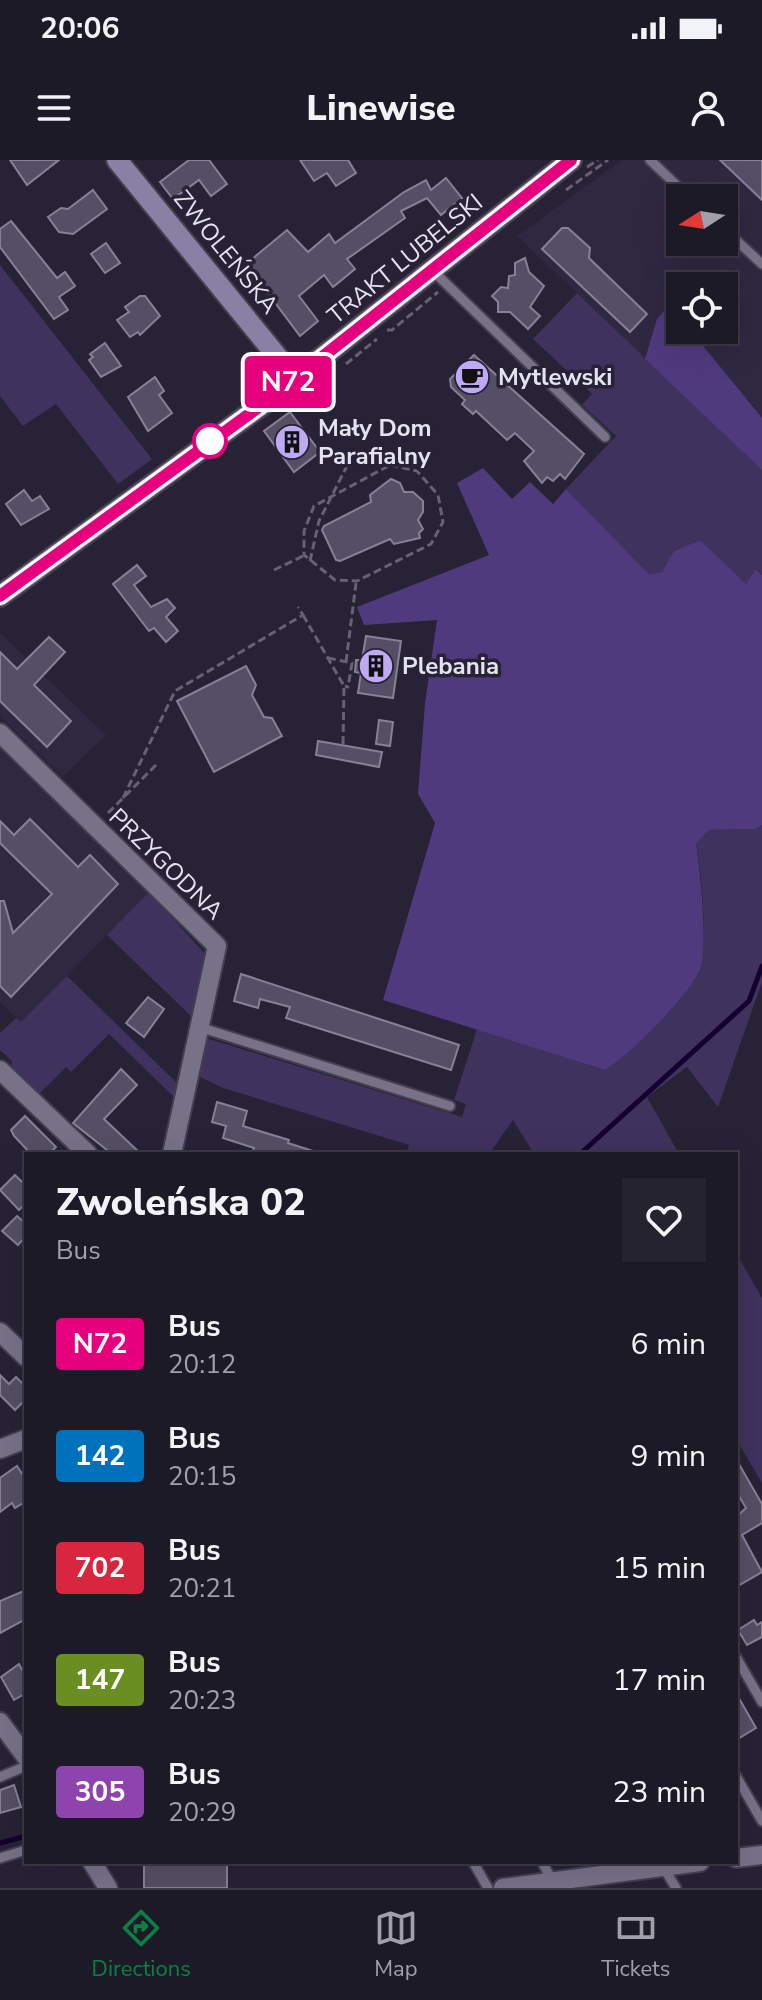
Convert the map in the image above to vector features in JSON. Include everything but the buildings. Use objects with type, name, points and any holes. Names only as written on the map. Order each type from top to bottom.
[{"type":"street","name":"ZWOLEŃSKA","points":[[117,160],[294,377]]},
{"type":"street","name":"TRAKT LUBELSKI","points":[[0,596],[263,404],[571,160]]},
{"type":"street","name":"PRZYGODNA","points":[[0,733],[217,946],[172,1152]]},
{"type":"street","points":[[0,1070],[86,1152]]},
{"type":"street","points":[[0,1332],[24,1355]]},
{"type":"street","points":[[0,1449],[24,1441]]},
{"type":"street","points":[[0,1722],[24,1754]]},
{"type":"street","points":[[738,1858],[762,1855]]},
{"type":"street","points":[[93,1864],[108,1888]]},
{"type":"street","points":[[503,1888],[554,1884],[662,1864]]},
{"type":"lane","points":[[650,160],[675,184]]},
{"type":"lane","points":[[738,242],[762,264]]},
{"type":"lane","points":[[432,270],[605,437]]},
{"type":"lane","points":[[199,1027],[450,1106]]},
{"type":"lane","points":[[738,1660],[762,1702]]},
{"type":"lane","points":[[0,1777],[24,1767]]},
{"type":"lane","points":[[738,1779],[762,1821]]},
{"type":"lane","points":[[0,1858],[24,1851]]},
{"type":"lane","points":[[474,1864],[488,1888]]},
{"type":"lane","points":[[543,1864],[554,1884]]},
{"type":"lane","points":[[662,1864],[676,1888]]},
{"type":"path","points":[[310,561],[319,521],[338,490],[348,464]]},
{"type":"path","points":[[390,465],[417,471],[438,495],[443,522],[431,544],[357,581],[335,580],[304,555],[304,531],[314,506],[338,490],[390,465]]},
{"type":"path","points":[[274,570],[304,555]]},
{"type":"path","points":[[346,662],[357,581]]},
{"type":"path","points":[[298,607],[344,686],[343,744]]},
{"type":"path","points":[[123,798],[175,691],[303,615]]},
{"type":"path","points":[[328,658],[352,663],[348,687],[344,686]]},
{"type":"path","points":[[103,818],[156,765]]},
{"type":"shaded area","points":[[622,160],[762,160],[762,470],[517,236]]},
{"type":"shaded area","points":[[0,265],[152,459],[118,484],[56,404],[23,426],[0,396]]},
{"type":"shaded area","points":[[577,293],[762,470],[762,575],[757,569],[746,585],[700,540],[674,551],[663,572],[649,574],[566,489],[616,436],[582,405],[592,394],[533,339]]},
{"type":"shaded area","points":[[666,308],[666,344],[701,344],[762,418],[762,470],[645,359],[657,319]]},
{"type":"shaded area","points":[[483,468],[512,499],[530,482],[553,504],[566,489],[649,574],[662,572],[674,551],[700,540],[746,584],[756,569],[762,575],[762,825],[756,829],[709,830],[696,844],[704,925],[701,967],[686,992],[659,1023],[605,1070],[383,1000],[435,823],[418,794],[425,703],[437,620],[364,625],[357,607],[489,555],[457,483]]},
{"type":"shaded area","points":[[0,633],[106,735],[63,777],[0,716]]},
{"type":"shaded area","points":[[0,746],[149,892],[21,1023],[0,1002]]},
{"type":"shaded area","points":[[762,825],[762,982],[718,1107],[687,1067],[647,1097],[678,1152],[533,1152],[513,1120],[490,1152],[407,1152],[409,1145],[223,1088],[198,1076],[206,1038],[462,1117],[466,1104],[454,1100],[477,1029],[605,1070],[659,1023],[686,992],[701,967],[704,925],[696,844],[709,830],[756,829]]},
{"type":"shaded area","points":[[149,892],[206,955],[192,1017],[107,935]]},
{"type":"shaded area","points":[[67,976],[177,1083],[174,1097],[109,1034],[71,1072],[66,1067],[37,1096],[11,1068],[12,1061],[0,1050],[0,1033],[16,1018],[21,1022]]},
{"type":"shaded area","points":[[738,1256],[762,1298],[762,1483],[738,1442]]},
{"type":"waterway","points":[[582,1152],[749,1001],[762,966]]},
{"type":"waterway","points":[[0,1843],[24,1837]]},
{"type":"bus line","name":"N72","points":[[0,596],[263,404],[571,160]]},
{"type":"place","name":"Mytlewski","points":[[472,377]]},
{"type":"place","name":"Mały Dom Parafialny","points":[[292,442]]},
{"type":"place","name":"Plebania","points":[[376,666]]}]
